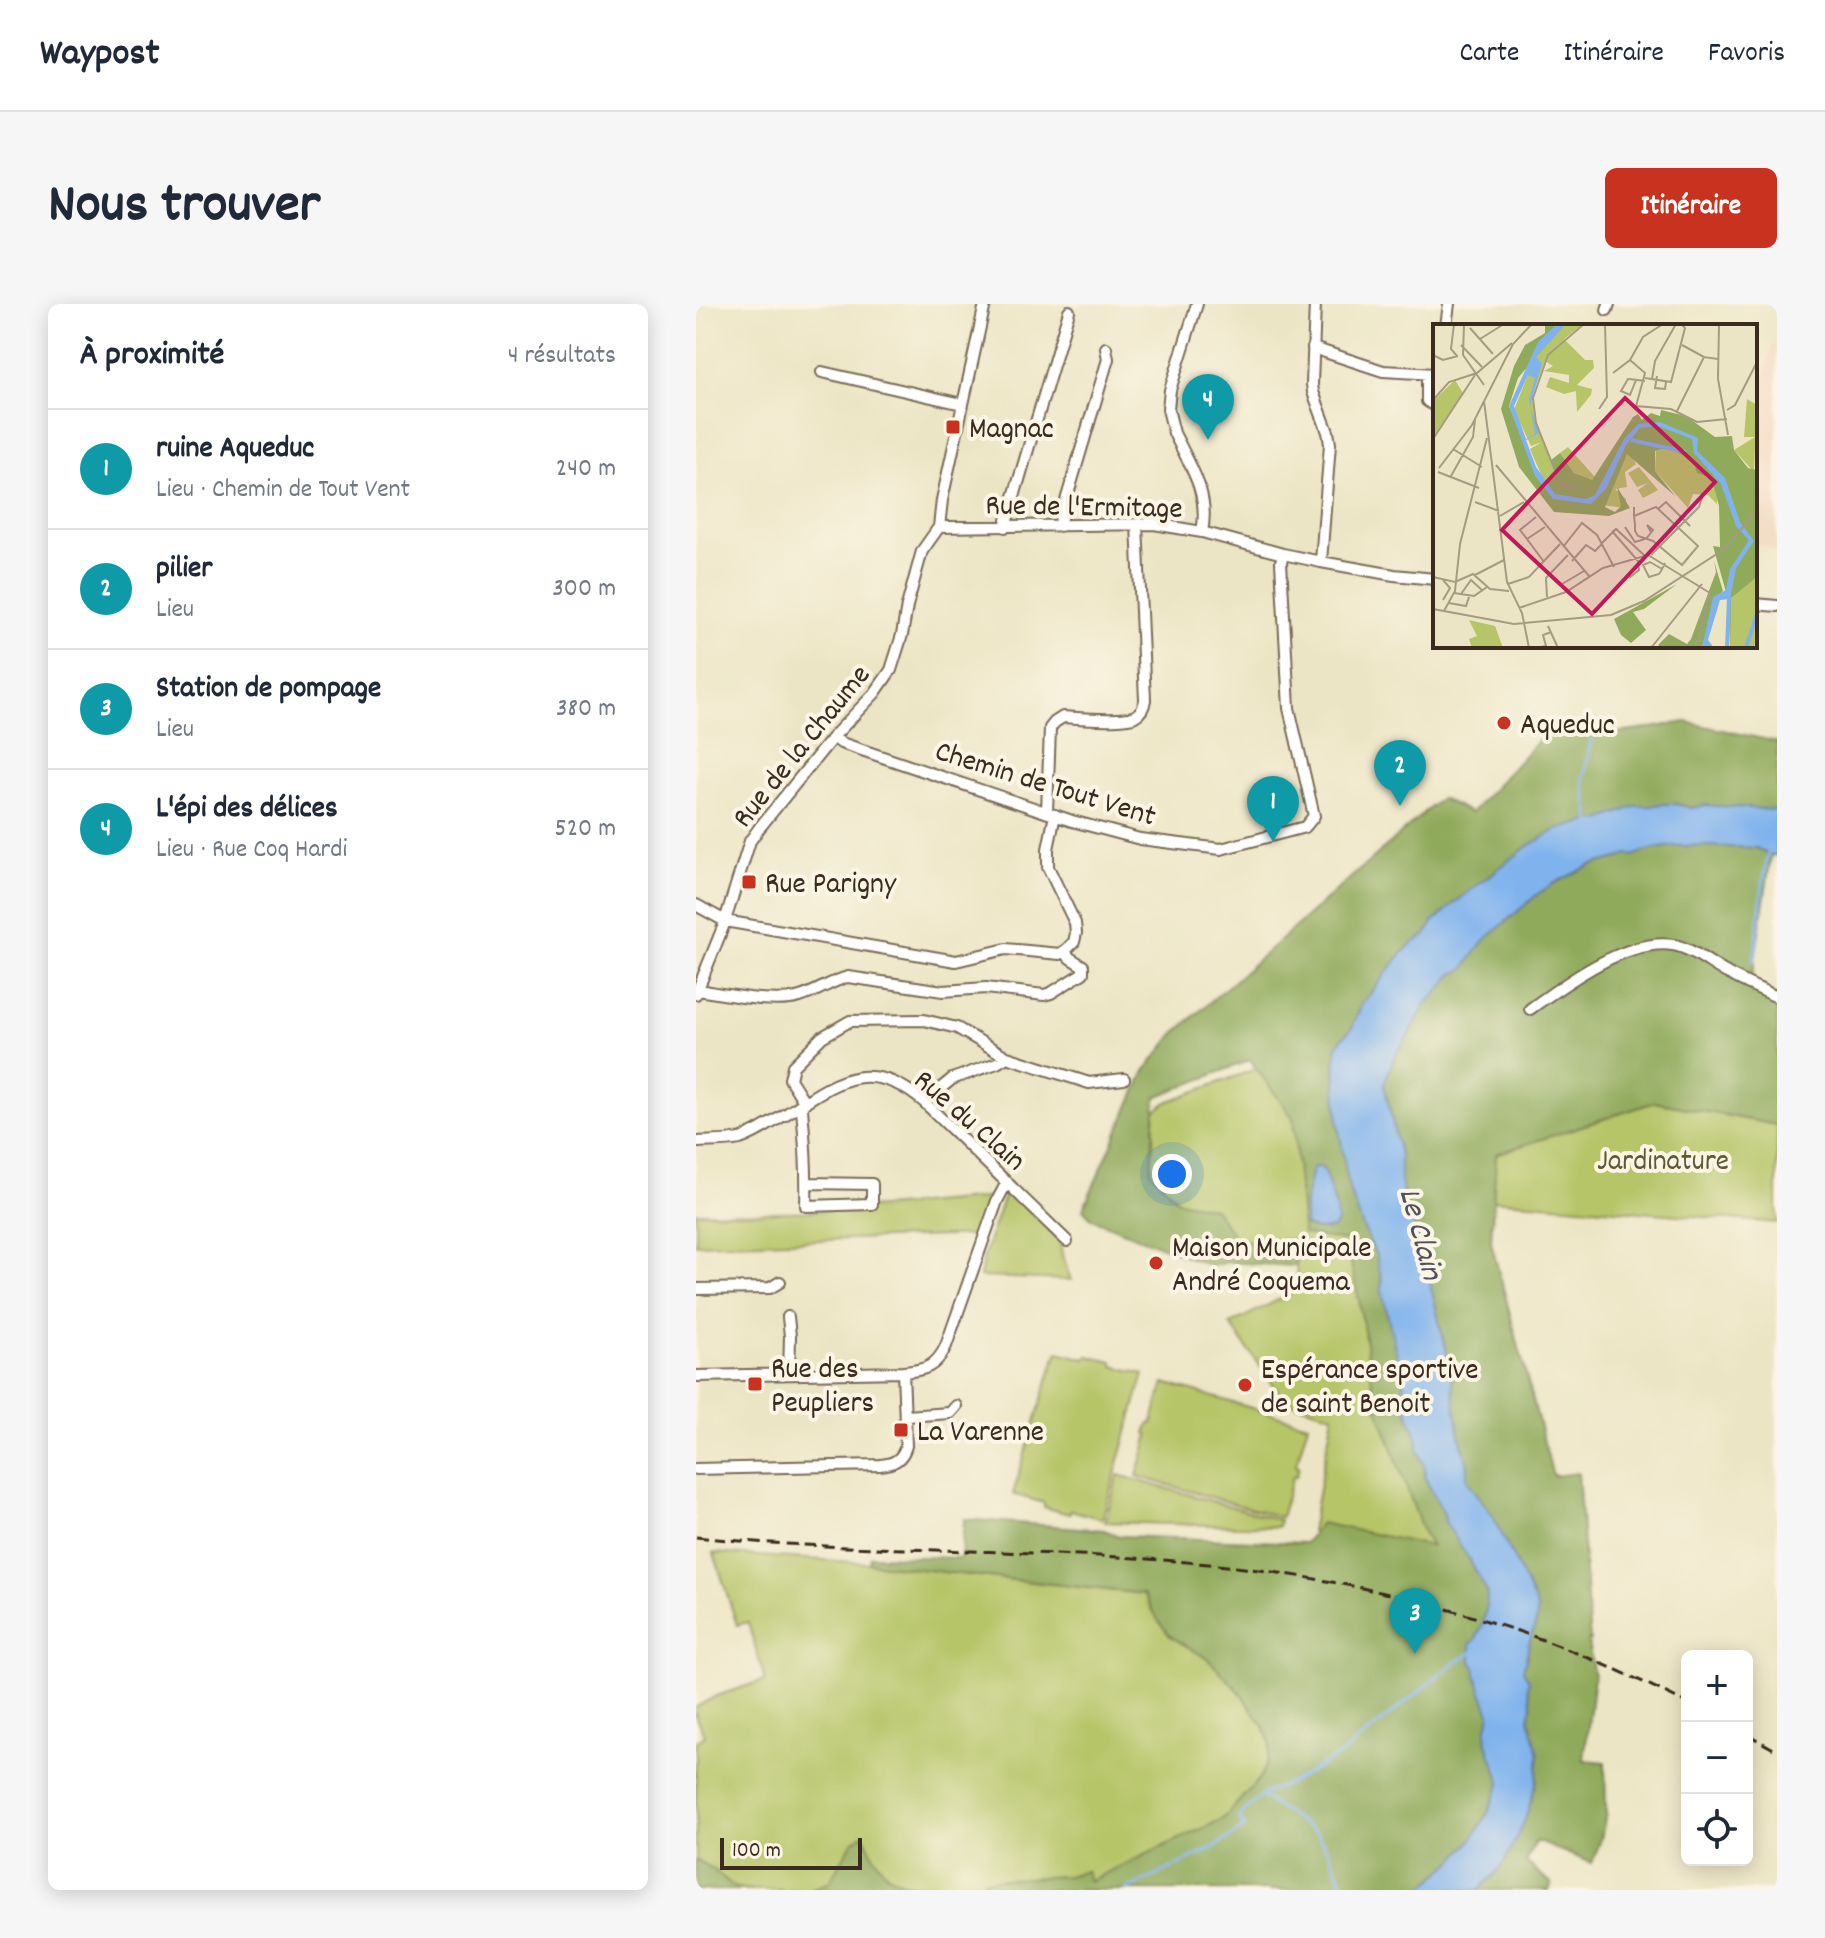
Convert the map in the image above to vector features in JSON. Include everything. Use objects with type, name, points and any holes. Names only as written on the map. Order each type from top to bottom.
[{"type":"street","points":[[939,527],[942,500],[985,304]]},
{"type":"street","points":[[1197,304],[1168,403],[1174,433],[1204,498],[1202,532]]},
{"type":"street","points":[[1315,304],[1313,392],[1328,432],[1330,454],[1321,562]]},
{"type":"street","points":[[1446,324],[1449,304]]},
{"type":"street","points":[[1005,527],[1069,311]]},
{"type":"street","points":[[1060,526],[1108,359],[1106,348]]},
{"type":"street","points":[[1313,348],[1383,371],[1431,374],[1427,401],[1433,405]]},
{"type":"street","points":[[822,372],[962,404]]},
{"type":"street","points":[[696,905],[725,921],[956,961],[1006,949],[1056,954],[1065,952],[1074,942],[1076,928],[1048,867],[1050,728],[1063,717],[1125,719],[1138,714],[1144,705],[1137,524]]},
{"type":"street","name":"Rue de l'Ermitage","points":[[939,527],[1154,524],[1202,532],[1321,562],[1433,579]]},
{"type":"street","name":"Rue de la Chaume","points":[[697,992],[725,921],[750,841],[833,737],[875,693],[895,661],[922,551],[939,527]]},
{"type":"street","name":"Chemin de Tout Vent","points":[[833,737],[841,743],[1051,814],[1140,839],[1221,849],[1305,827],[1314,816],[1289,708],[1283,554]]},
{"type":"street","points":[[1757,604],[1777,606]]},
{"type":"street","points":[[1530,1009],[1596,964],[1636,950],[1671,945],[1687,949],[1777,997]]},
{"type":"street","points":[[697,992],[783,1001],[802,997],[848,977],[943,991],[986,988],[1044,995],[1080,977],[1084,968],[1065,952]]},
{"type":"street","points":[[807,1183],[872,1184],[872,1204],[806,1206],[802,1104],[790,1079],[793,1066],[822,1037],[850,1021],[924,1020],[957,1028],[1007,1057],[1089,1083],[1124,1079]]},
{"type":"street","points":[[924,1102],[952,1079],[1007,1057]]},
{"type":"street","name":"Rue du Clain","points":[[696,1142],[727,1141],[757,1132],[834,1083],[868,1075],[898,1083],[924,1102],[1067,1241]]},
{"type":"street","points":[[696,1376],[903,1372],[929,1367],[942,1354],[997,1201],[1007,1182]]},
{"type":"street","points":[[696,1289],[770,1288],[780,1282]]},
{"type":"street","points":[[788,1317],[789,1374]]},
{"type":"street","points":[[696,1469],[892,1464],[905,1451],[903,1372]]},
{"type":"street","points":[[906,1416],[950,1413],[956,1406]]},
{"type":"shaded area","points":[[1772,345],[1777,346],[1777,551],[1757,546],[1757,401]]},
{"type":"green space","points":[[1686,722],[1777,742],[1777,817],[1751,984],[1777,997],[1777,1125],[1655,1102],[1496,1154],[1491,1242],[1553,1476],[1578,1473],[1588,1641],[1594,1676],[1584,1760],[1605,1762],[1606,1813],[1592,1863],[1536,1841],[1526,1862],[1552,1884],[1549,1890],[983,1890],[986,1889],[983,1880],[1067,1876],[1086,1871],[1089,1881],[1223,1819],[1261,1777],[1270,1743],[1264,1727],[1241,1693],[1208,1659],[1170,1636],[1144,1594],[869,1563],[870,1556],[961,1558],[964,1519],[1104,1530],[1119,1536],[1305,1543],[1321,1523],[1431,1546],[1424,1535],[1375,1401],[1346,1241],[1303,1234],[1293,1118],[1250,1060],[1156,1097],[1151,1172],[1178,1201],[1214,1208],[1235,1238],[1248,1241],[1294,1240],[1296,1266],[1227,1262],[1211,1266],[1092,1219],[1083,1209],[1145,1071],[1174,1034],[1441,798],[1471,813],[1548,730],[1600,735]]},
{"type":"green space","points":[[1293,1046],[1450,1547],[1379,1556],[1311,1531],[1333,1415],[1285,1401],[1230,1324],[1298,1290],[1294,1241],[1163,1239],[1124,1162],[1144,1119],[1167,1102],[1253,1070]]},
{"type":"green space","name":"Jardinature","points":[[1655,1102],[1777,1125],[1777,1223],[1493,1200],[1496,1154]]},
{"type":"green space","points":[[1006,1190],[1010,1190],[1060,1241],[1071,1280],[980,1277],[984,1255]]},
{"type":"green space","points":[[995,1197],[982,1235],[696,1244],[696,1212],[846,1209]]},
{"type":"green space","points":[[1058,1352],[1113,1362],[1113,1366],[1144,1374],[1102,1519],[1071,1510],[1069,1514],[1044,1507],[1044,1503],[1013,1494]]},
{"type":"green space","points":[[1164,1383],[1308,1424],[1296,1465],[1299,1466],[1296,1477],[1293,1476],[1281,1517],[1137,1476],[1149,1435],[1146,1434]]},
{"type":"green space","points":[[1118,1475],[1280,1520],[1278,1527],[1105,1522]]},
{"type":"green space","points":[[714,1553],[869,1563],[1145,1594],[1170,1636],[1208,1659],[1241,1693],[1264,1727],[1270,1743],[1261,1777],[1223,1819],[1089,1881],[1086,1871],[1067,1876],[983,1881],[986,1890],[918,1886],[885,1873],[863,1835],[853,1842],[829,1882],[808,1890],[735,1888],[696,1860],[696,1742],[705,1736],[696,1718],[696,1707],[716,1696],[765,1680],[748,1622],[737,1625]]},
{"type":"green space","points":[[863,1834],[888,1875],[918,1888],[934,1890],[808,1890],[829,1882],[853,1841]]},
{"type":"green space","points":[[696,1860],[735,1888],[753,1890],[696,1890]]},
{"type":"water","points":[[1662,804],[1692,808],[1705,805],[1777,810],[1777,856],[1757,848],[1678,846],[1633,856],[1628,854],[1591,865],[1557,882],[1539,893],[1482,943],[1464,969],[1452,975],[1426,1004],[1395,1055],[1384,1084],[1400,1156],[1403,1193],[1420,1242],[1450,1366],[1459,1432],[1468,1465],[1467,1480],[1493,1516],[1537,1610],[1523,1670],[1529,1680],[1532,1706],[1529,1718],[1539,1755],[1536,1784],[1524,1823],[1505,1861],[1478,1890],[1420,1890],[1471,1841],[1488,1813],[1500,1784],[1487,1744],[1490,1714],[1471,1662],[1471,1643],[1483,1624],[1487,1592],[1445,1522],[1444,1514],[1425,1478],[1418,1440],[1406,1407],[1376,1255],[1349,1189],[1338,1124],[1336,1049],[1352,1028],[1362,1004],[1410,945],[1426,935],[1433,922],[1468,892],[1524,849],[1556,830],[1600,820],[1636,806]]},
{"type":"water","points":[[1318,1166],[1324,1170],[1336,1208],[1337,1222],[1334,1228],[1326,1230],[1305,1225],[1305,1202],[1312,1169]]},
{"type":"waterway","points":[[1591,822],[1583,780],[1594,725]]},
{"type":"waterway","points":[[1753,962],[1769,851]]},
{"type":"waterway","points":[[1126,1890],[1213,1848],[1245,1827],[1238,1817],[1263,1794],[1293,1782],[1341,1754],[1456,1662],[1474,1652]]},
{"type":"waterway","points":[[1261,1796],[1316,1832],[1331,1855],[1345,1890]]},
{"type":"railway","points":[[696,1537],[764,1543],[1107,1556],[1282,1573],[1396,1596],[1507,1627],[1598,1662],[1681,1700]]},
{"type":"railway","points":[[1753,1737],[1777,1751]]},
{"type":"place","name":"Magnac","points":[[953,427]]},
{"type":"place","name":"L'épi des délices","points":[[1208,440]]},
{"type":"place","name":"Aqueduc","points":[[1504,723]]},
{"type":"place","name":"pilier","points":[[1400,806]]},
{"type":"place","name":"ruine Aqueduc","points":[[1273,842]]},
{"type":"place","name":"Rue Parigny","points":[[749,882]]},
{"type":"place","name":"Maison Municipale André Coquema","points":[[1156,1263]]},
{"type":"place","name":"Rue des Peupliers","points":[[755,1384]]},
{"type":"place","name":"Espérance sportive de saint Benoit","points":[[1245,1385]]},
{"type":"place","name":"La Varenne","points":[[901,1430]]},
{"type":"place","name":"Station de pompage","points":[[1415,1654]]},
{"type":"water label","name":"Le Clain","points":[[1423,1233]]}]
